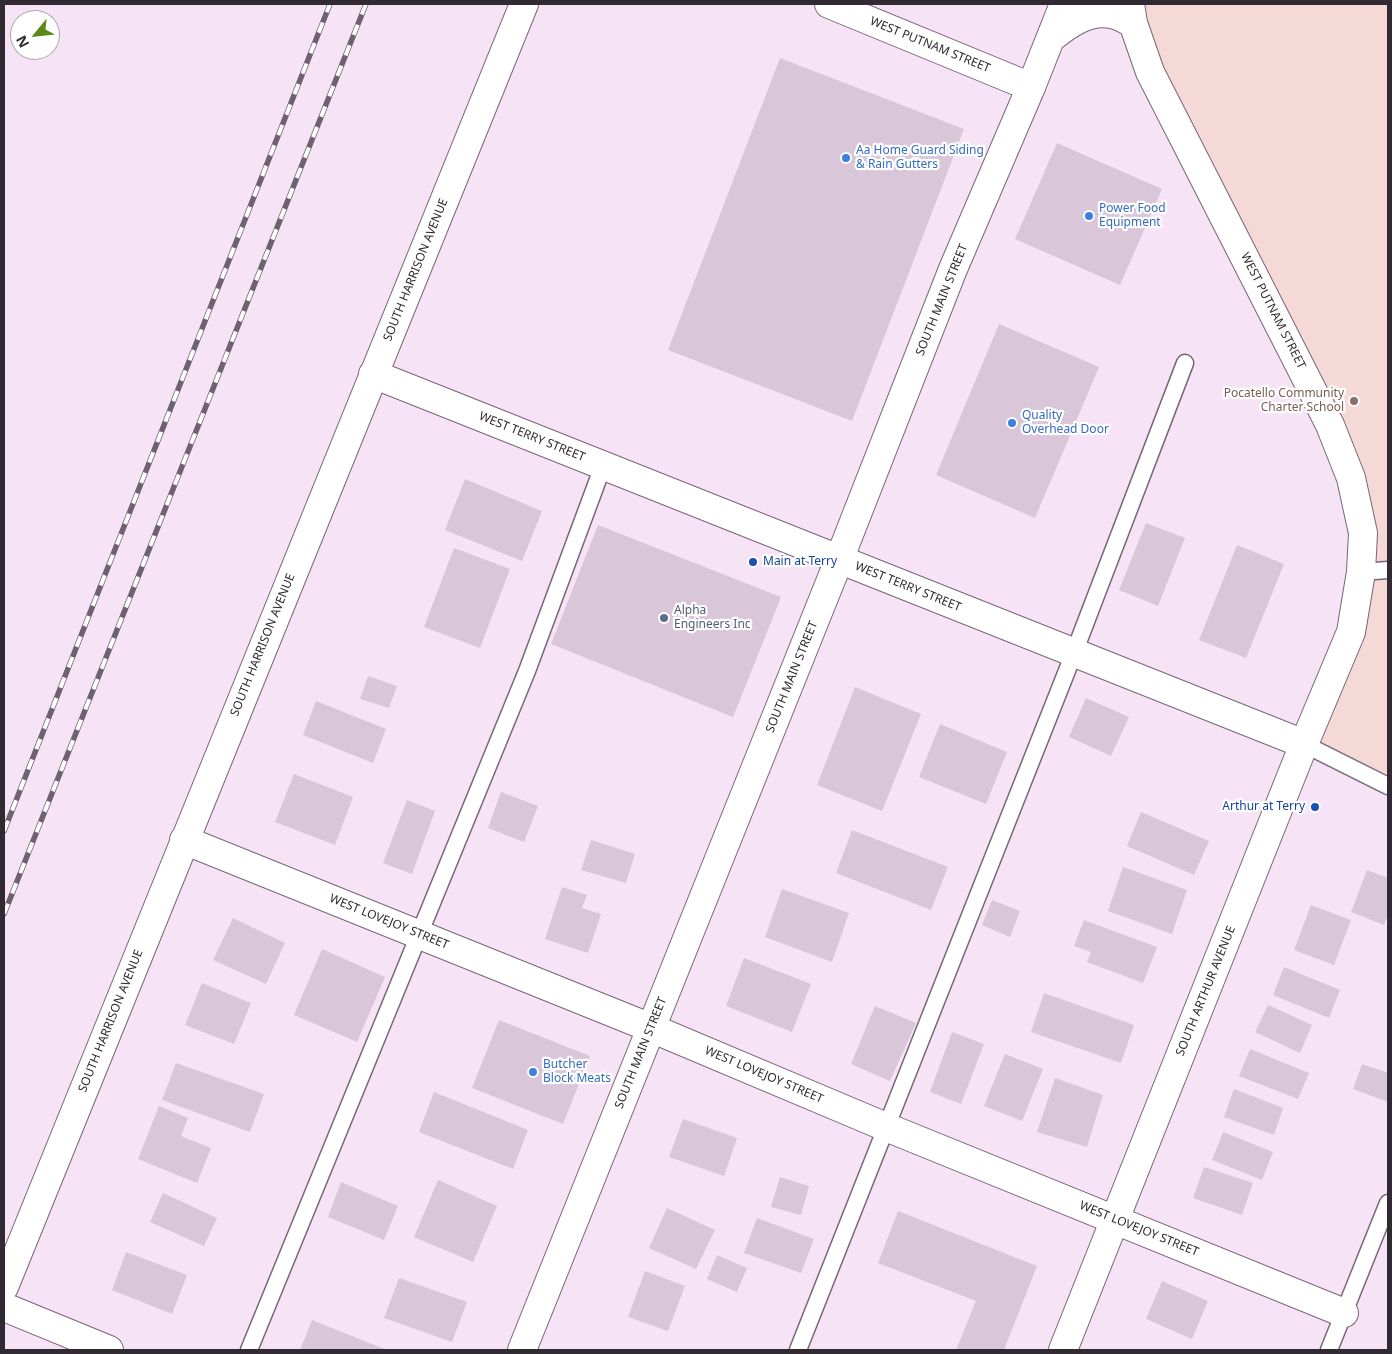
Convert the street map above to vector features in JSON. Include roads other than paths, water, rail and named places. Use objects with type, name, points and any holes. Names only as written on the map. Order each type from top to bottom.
[{"type":"street","name":"SOUTH HARRISON AVENUE","points":[[4,1287],[524,4]]},
{"type":"street","name":"WEST PUTNAM STREET","points":[[829,4],[1031,87]]},
{"type":"street","name":"SOUTH MAIN STREET","points":[[522,1350],[840,560],[953,270],[1031,87],[1064,4]]},
{"type":"street","points":[[1050,39],[1071,22],[1095,13],[1132,14]]},
{"type":"street","name":"WEST PUTNAM STREET","points":[[1132,14],[1150,72],[1330,424],[1351,478],[1364,533],[1361,572],[1351,632]]},
{"type":"street","name":"WEST TERRY STREET","points":[[373,374],[1304,744]]},
{"type":"street","name":"SOUTH ARTHUR AVENUE","points":[[1063,1350],[1304,744],[1351,632]]},
{"type":"street","name":"WEST LOVEJOY STREET","points":[[184,840],[651,1028],[886,1127],[1344,1313]]},
{"type":"street","points":[[4,1307],[109,1350]]},
{"type":"lane","points":[[798,1350],[1074,653],[1185,363]]},
{"type":"lane","points":[[249,1350],[527,671],[603,466]]},
{"type":"lane","points":[[1361,572],[1388,570]]},
{"type":"lane","points":[[1304,744],[1388,786]]},
{"type":"lane","points":[[1329,1350],[1388,1203]]},
{"type":"railway","points":[[4,831],[330,4]]},
{"type":"railway","points":[[4,914],[366,4]]},
{"type":"place","name":"Aa Home Guard Siding & Rain Gutters","points":[[846,158]]},
{"type":"place","name":"Power Food Equipment","points":[[1089,216]]},
{"type":"place","name":"Pocatello Community Charter School","points":[[1354,401]]},
{"type":"place","name":"Quality Overhead Door","points":[[1012,423]]},
{"type":"place","name":"Main at Terry","points":[[753,562]]},
{"type":"place","name":"Alpha Engineers Inc","points":[[664,618]]},
{"type":"place","name":"Arthur at Terry","points":[[1315,807]]},
{"type":"place","name":"Butcher Block Meats","points":[[533,1072]]}]
